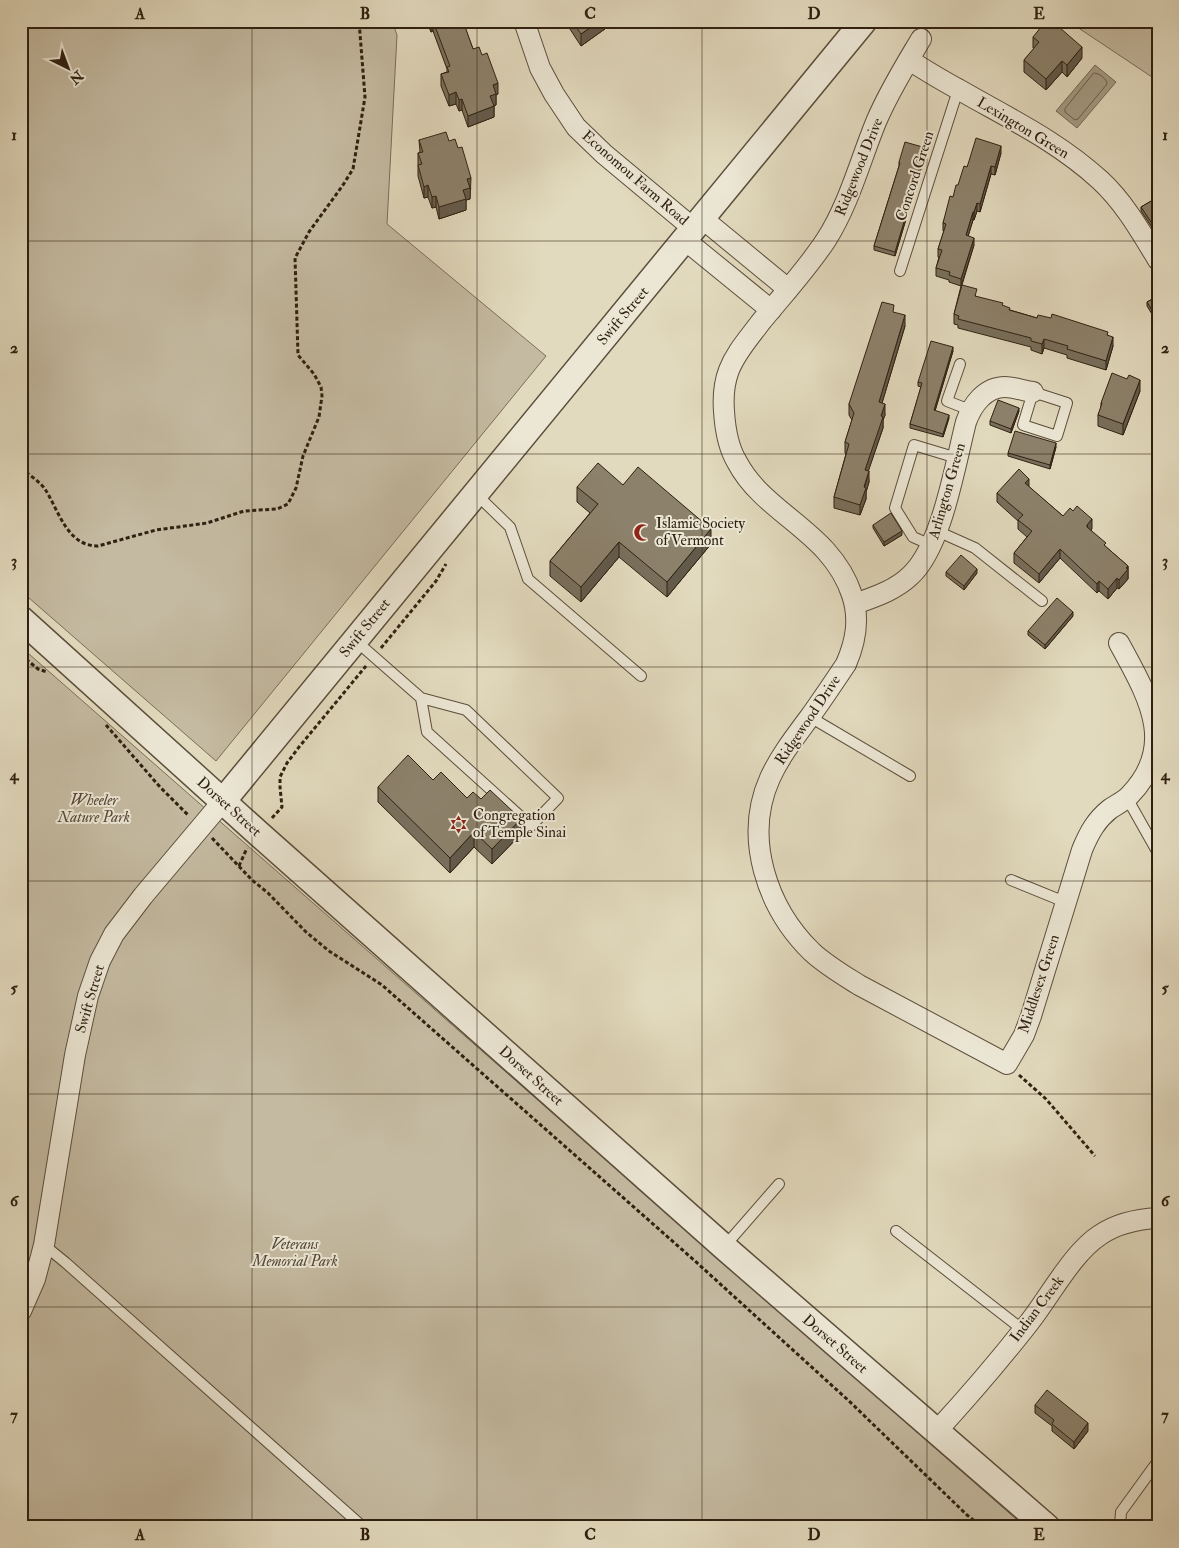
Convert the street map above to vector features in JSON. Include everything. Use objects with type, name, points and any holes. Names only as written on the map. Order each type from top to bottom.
[{"type":"street","name":"Economou Farm Road","points":[[524,21],[540,68],[554,94],[576,127],[604,154],[694,229]]},
{"type":"street","name":"Swift Street","points":[[21,1310],[35,1279],[44,1245],[75,1056],[88,996],[100,961],[114,934],[143,896],[201,828],[864,21]]},
{"type":"street","name":"Ridgewood Drive","points":[[921,39],[877,120],[847,200],[837,221],[826,240],[745,342],[729,370],[725,382],[724,411],[726,429],[736,462],[746,477],[762,494],[830,554],[848,583],[855,604],[856,635],[852,650],[841,671],[777,764],[769,779],[760,808],[758,844],[761,864],[776,902],[812,952],[840,974],[1007,1064]]},
{"type":"street","name":"Lexington Green","points":[[909,60],[958,90],[1054,143],[1101,180],[1152,238],[1158,260]]},
{"type":"street","points":[[694,229],[788,289]]},
{"type":"street","points":[[694,229],[771,310]]},
{"type":"street","points":[[970,410],[985,394],[995,389],[1005,387],[1033,392]]},
{"type":"street","name":"Arlington Green","points":[[855,604],[882,594],[909,577],[918,568],[934,538],[970,410]]},
{"type":"street","name":"Dorset Street","points":[[21,619],[724,1247],[1047,1527]]},
{"type":"street","name":"Middlesex Green","points":[[1007,1064],[1024,1035],[1031,1016],[1065,902],[1082,850],[1092,828],[1099,819],[1127,798],[1144,781],[1150,769],[1156,745],[1156,732],[1151,704],[1119,643]]},
{"type":"street","name":"Indian Creek","points":[[936,1432],[1023,1330],[1070,1266],[1092,1240],[1122,1225],[1158,1218]]},
{"type":"lane","name":"Concord Green","points":[[900,272],[958,90]]},
{"type":"lane","points":[[960,364],[947,401],[970,410]]},
{"type":"lane","points":[[1033,392],[1067,403],[1057,436],[1023,425],[1033,392]]},
{"type":"lane","points":[[957,458],[914,445],[895,508],[913,537],[934,538],[975,548],[1042,600]]},
{"type":"lane","points":[[475,494],[510,527],[528,579],[641,676]]},
{"type":"lane","points":[[355,640],[421,698],[466,710],[558,798],[531,826],[427,732],[421,698]]},
{"type":"lane","points":[[810,717],[910,776]]},
{"type":"lane","points":[[1127,798],[1158,853]]},
{"type":"lane","points":[[1010,880],[1065,902]]},
{"type":"lane","points":[[724,1247],[778,1184]]},
{"type":"lane","points":[[896,1231],[1023,1330]]},
{"type":"lane","points":[[44,1245],[363,1527]]},
{"type":"lane","points":[[1120,1527],[1121,1512],[1158,1461]]},
{"type":"path","points":[[21,468],[36,479],[44,488],[68,530],[81,544],[88,546],[98,546],[156,530],[207,523],[244,511],[277,509],[288,504],[296,488],[302,456],[320,417],[322,396],[321,388],[314,374],[298,355],[295,258],[309,232],[353,169],[365,97],[359,21]]},
{"type":"path","points":[[21,655],[38,668],[52,673]]},
{"type":"path","points":[[100,718],[160,787],[220,844],[239,866],[306,932],[329,951],[382,985],[695,1261],[849,1401],[982,1527]]},
{"type":"path","points":[[239,866],[248,846]]},
{"type":"path","points":[[1007,1064],[1046,1099],[1095,1156]]},
{"type":"green space","points":[[21,21],[392,21],[397,35],[387,224],[546,356],[216,761],[21,591]]},
{"type":"green space","points":[[1068,21],[1158,21],[1158,81]]},
{"type":"green space","name":"Veterans Memorial Park","points":[[21,647],[1025,1527],[21,1527]]},
{"type":"water","points":[[1095,65],[1116,82],[1077,128],[1056,111]]},
{"type":"building","points":[[433,21],[463,21],[473,49],[479,47],[482,55],[487,53],[498,83],[493,85],[496,94],[490,96],[494,106],[468,116],[462,99],[459,100],[456,92],[449,95],[441,74],[449,72],[447,67],[450,66]]},
{"type":"building","points":[[572,21],[600,21],[581,34]]},
{"type":"building","points":[[1046,21],[1052,21],[1082,47],[1067,65],[1062,61],[1046,79],[1024,60],[1039,42],[1033,37]]},
{"type":"building","points":[[446,132],[449,141],[455,139],[458,148],[462,147],[471,178],[467,179],[470,188],[463,190],[466,199],[439,207],[436,196],[432,197],[428,185],[424,187],[418,165],[422,164],[418,153],[423,152],[419,140]]},
{"type":"building","points":[[976,138],[1001,146],[995,167],[991,166],[980,204],[977,203],[966,235],[974,238],[961,279],[949,275],[950,272],[936,268],[942,250],[938,249],[946,224],[943,223],[950,196],[953,197],[964,166],[967,167]]},
{"type":"building","points":[[905,142],[926,148],[895,252],[874,246]]},
{"type":"building","points":[[1158,197],[1158,222],[1153,225],[1141,207]]},
{"type":"building","points":[[962,285],[977,289],[975,296],[1003,303],[1002,305],[1010,308],[1009,310],[1037,318],[1038,315],[1051,318],[1052,314],[1108,332],[1107,335],[1113,337],[1106,361],[1067,349],[1068,346],[1044,339],[1042,344],[1031,341],[1031,338],[958,319],[959,316],[954,314]]},
{"type":"building","points":[[1158,296],[1158,320],[1147,302]]},
{"type":"building","points":[[882,302],[894,305],[893,312],[905,315],[879,402],[885,404],[881,416],[883,417],[865,470],[869,471],[860,505],[834,497],[849,444],[845,442],[854,413],[849,404]]},
{"type":"building","points":[[931,341],[953,347],[934,410],[949,415],[943,434],[910,424],[922,383],[918,382]]},
{"type":"building","points":[[1112,373],[1127,379],[1129,375],[1140,380],[1123,424],[1098,415]]},
{"type":"building","points":[[998,400],[1019,408],[1011,429],[990,421]]},
{"type":"building","points":[[1015,431],[1056,443],[1050,465],[1008,453]]},
{"type":"building","name":"Islamic Society of Vermont","points":[[598,463],[623,485],[638,467],[711,529],[667,582],[619,542],[581,587],[550,561],[598,504],[577,487]]},
{"type":"building","points":[[1019,469],[1029,479],[1025,483],[1063,516],[1070,508],[1073,511],[1077,506],[1092,519],[1087,527],[1106,543],[1104,545],[1128,566],[1126,568],[1128,569],[1119,580],[1117,578],[1108,589],[1099,581],[1097,584],[1060,549],[1039,574],[1014,553],[1032,531],[1018,520],[1023,515],[997,493]]},
{"type":"building","points":[[891,513],[902,531],[884,542],[873,525]]},
{"type":"building","points":[[961,555],[977,569],[964,586],[946,572]]},
{"type":"building","points":[[1057,598],[1073,612],[1045,645],[1028,631]]},
{"type":"building","name":"Congregation of Temple Sinai","points":[[408,755],[433,780],[441,772],[467,798],[473,792],[481,799],[490,790],[521,819],[492,849],[474,832],[450,858],[378,787]]},
{"type":"building","points":[[1047,1390],[1088,1423],[1074,1442],[1052,1424],[1054,1420],[1035,1405]]},
{"type":"place","name":"Islamic Society of Vermont","points":[[642,532]]},
{"type":"place","name":"Congregation of Temple Sinai","points":[[459,824]]},
{"type":"park label","name":"Wheeler Nature Park","points":[[94,808]]}]
